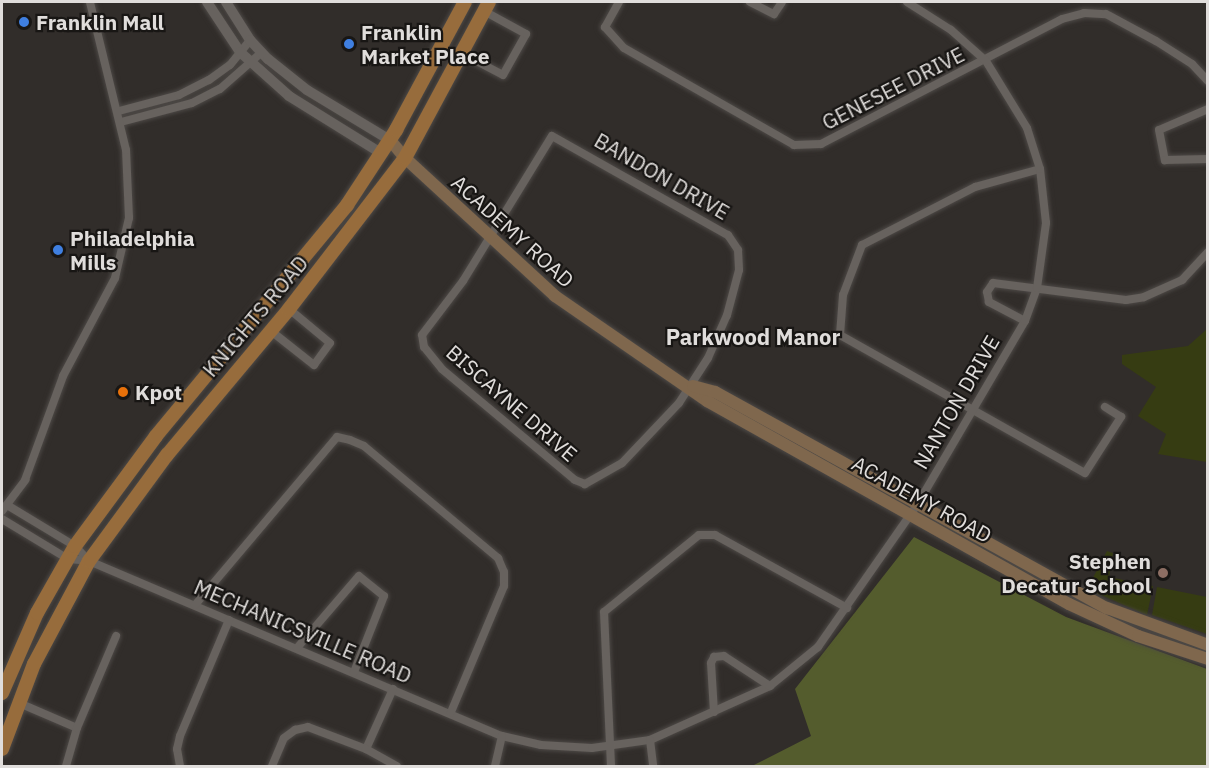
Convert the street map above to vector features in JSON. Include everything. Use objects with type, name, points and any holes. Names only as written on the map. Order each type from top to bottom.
[{"type":"main road","name":"KNIGHTS ROAD","points":[[2,693],[37,613],[75,546],[156,436],[347,206],[390,140],[465,2]]},
{"type":"main road","name":"KNIGHTS ROAD","points":[[2,749],[12,708],[63,604],[89,561],[167,455],[289,309],[405,158],[487,6]]},
{"type":"main road","name":"ACADEMY ROAD","points":[[390,140],[405,158],[490,238],[589,322],[690,386],[707,401],[1107,608],[1208,645]]},
{"type":"main road","points":[[381,153],[405,158]]},
{"type":"main road","points":[[254,317],[271,331]]},
{"type":"main road","name":"ACADEMY ROAD","points":[[914,510],[1104,621],[1208,659]]},
{"type":"street","points":[[89,561],[75,546],[4,508],[25,480],[63,376],[106,298],[120,262],[130,188],[119,111],[101,57],[90,2]]},
{"type":"street","points":[[207,2],[240,52],[289,96],[381,153]]},
{"type":"street","points":[[226,2],[250,40],[306,90],[390,140]]},
{"type":"street","name":"GENESEE DRIVE","points":[[619,2],[605,27],[624,48],[794,145],[808,147],[986,61],[1062,19],[1082,14],[1106,14],[1146,35],[1192,64],[1208,81]]},
{"type":"street","points":[[750,2],[774,14],[782,2]]},
{"type":"street","name":"NANTON DRIVE","points":[[502,736],[568,748],[609,747],[650,740],[770,686],[818,647],[847,608],[914,510],[1025,321],[1037,288],[1046,223],[1040,169],[1027,128],[986,61],[944,24],[917,4],[907,2]]},
{"type":"street","points":[[461,53],[504,75],[526,34],[487,6]]},
{"type":"street","points":[[119,111],[186,92],[230,65],[250,40]]},
{"type":"street","points":[[121,122],[192,103],[220,89],[262,52]]},
{"type":"street","points":[[1208,109],[1159,130],[1166,160],[1208,159]]},
{"type":"street","name":"BISCAYNE DRIVE","points":[[554,136],[490,238],[422,335],[424,347],[442,369],[580,482]]},
{"type":"street","name":"BANDON DRIVE","points":[[554,136],[728,235],[738,250],[739,270],[727,315],[690,386],[654,433],[622,463],[598,479],[580,482]]},
{"type":"street","points":[[1040,169],[975,187],[862,245],[843,295],[840,334],[1085,473],[1121,417],[1105,407]]},
{"type":"street","points":[[1025,321],[988,302],[987,292],[998,281],[1126,300],[1144,297],[1182,280],[1208,252]]},
{"type":"street","points":[[271,331],[314,365],[330,343],[289,309]]},
{"type":"street","points":[[195,605],[337,437],[364,446],[498,558],[504,572],[504,586],[451,712]]},
{"type":"street","points":[[2,519],[68,559],[89,561]]},
{"type":"street","points":[[611,766],[604,612],[705,532],[847,608]]},
{"type":"street","name":"MECHANICSVILLE ROAD","points":[[89,561],[451,712],[502,736]]},
{"type":"street","points":[[297,648],[359,576],[384,596],[354,672]]},
{"type":"street","points":[[180,766],[177,749],[180,736],[229,620]]},
{"type":"street","points":[[66,766],[77,728],[116,636]]},
{"type":"street","points":[[714,712],[711,663],[714,657],[724,656],[770,686]]},
{"type":"street","points":[[366,749],[393,689]]},
{"type":"street","points":[[12,708],[77,728]]},
{"type":"street","points":[[272,766],[284,738],[295,730],[308,727],[366,749],[397,766]]},
{"type":"street","points":[[495,766],[502,736]]},
{"type":"street","points":[[650,740],[653,766]]},
{"type":"green space","points":[[1207,329],[1207,462],[1158,454],[1166,434],[1138,416],[1156,387],[1122,364],[1122,355],[1188,346]]},
{"type":"green space","points":[[914,537],[1066,617],[1207,669],[1207,766],[752,766],[811,736],[795,689]]},
{"type":"green space","points":[[1107,551],[1113,553],[1109,577],[1153,586],[1147,615],[1087,589]]},
{"type":"green space","points":[[1157,587],[1207,597],[1207,634],[1152,615]]},
{"type":"place","name":"Franklin Mall","points":[[24,22]]},
{"type":"place","name":"Franklin Market Place","points":[[349,44]]},
{"type":"place","name":"Philadelphia Mills","points":[[58,250]]},
{"type":"place","name":"Kpot","points":[[123,392]]},
{"type":"place","name":"Stephen Decatur School","points":[[1163,573]]},
{"type":"district","name":"Parkwood Manor","points":[[753,337]]}]
